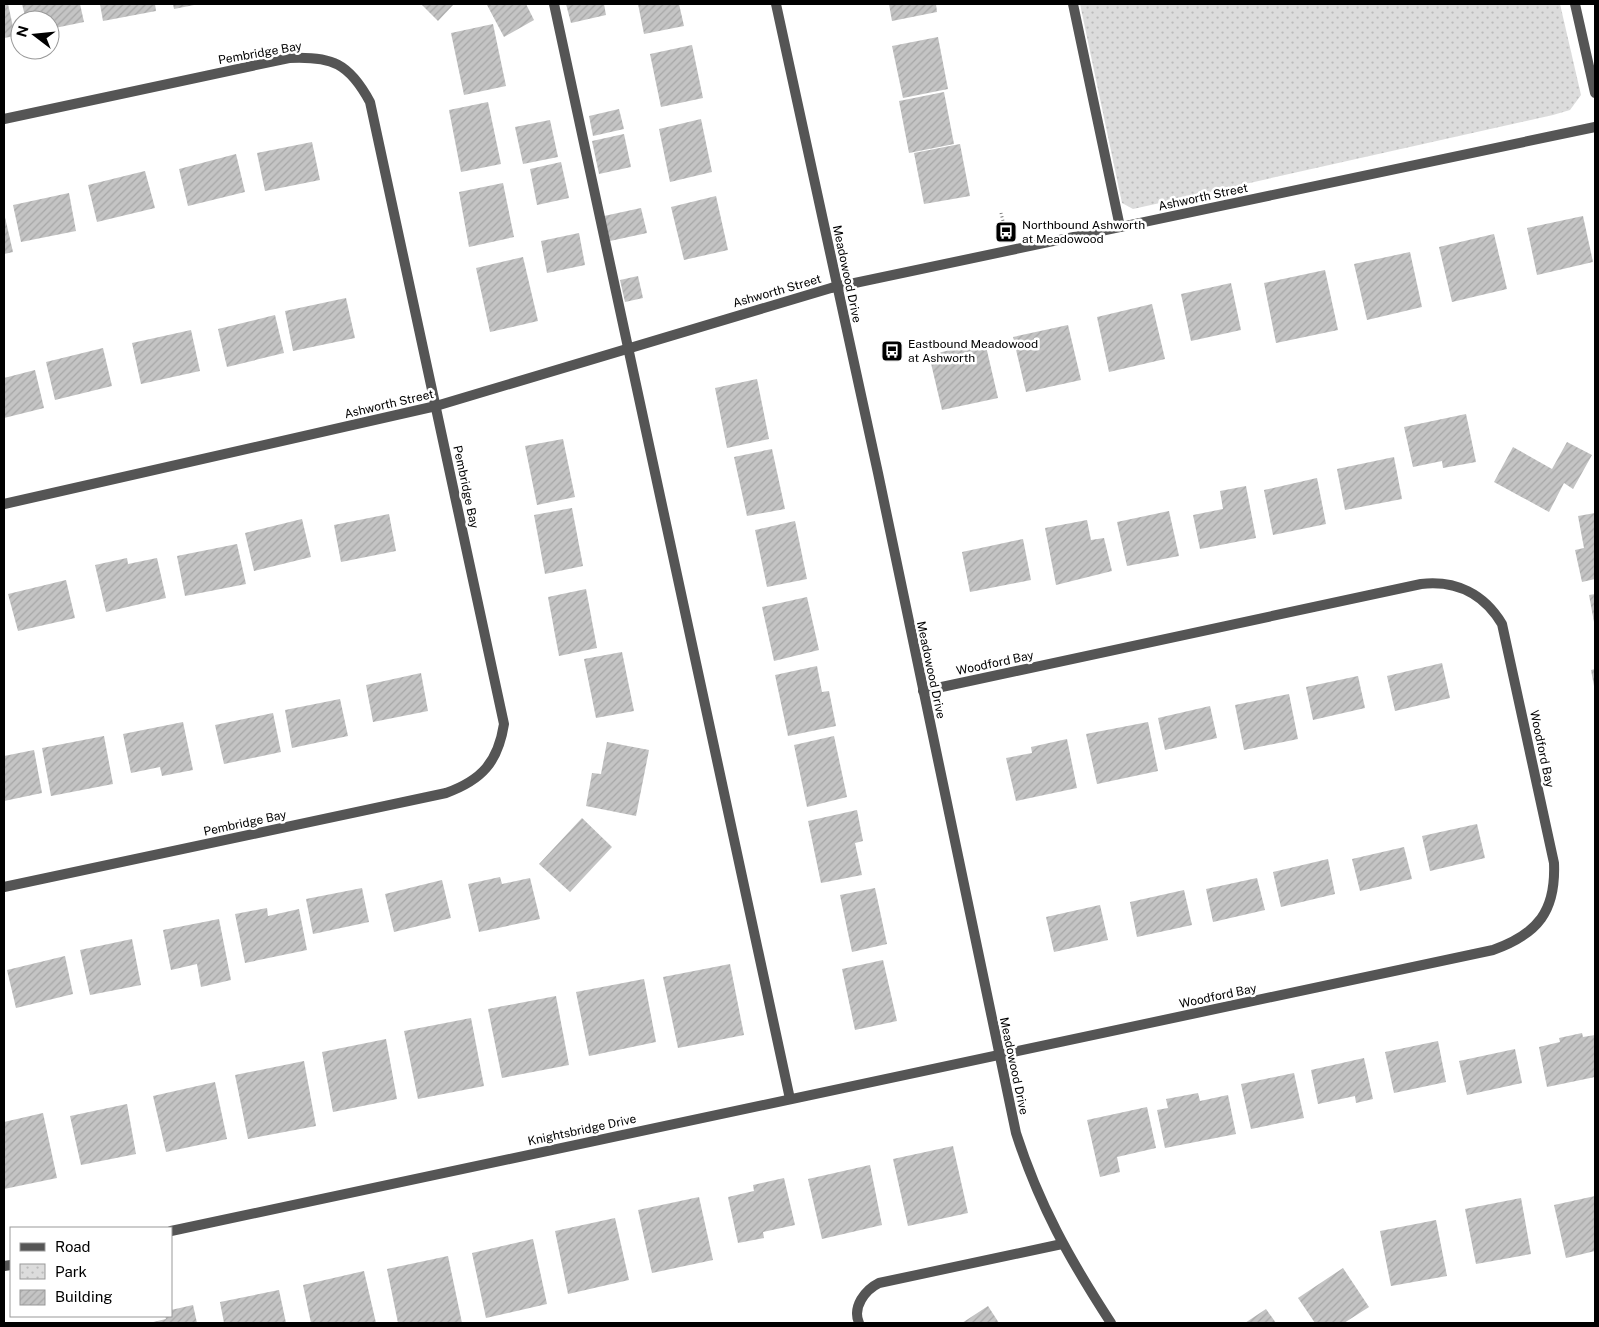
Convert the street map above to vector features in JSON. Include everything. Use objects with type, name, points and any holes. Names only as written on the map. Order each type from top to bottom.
[{"type":"street","points":[[554,4],[790,1099]]},
{"type":"street","name":"Meadowood Drive","points":[[776,4],[923,691],[998,1056],[1014,1124],[1023,1156],[1040,1202],[1062,1244],[1111,1323]]},
{"type":"street","points":[[1073,4],[1120,227]]},
{"type":"street","points":[[1575,4],[1595,93]]},
{"type":"street","name":"Pembridge Bay","points":[[4,119],[289,58],[313,57],[329,59],[346,68],[356,80],[370,102],[504,724],[498,750],[482,774],[474,781],[446,794],[4,887]]},
{"type":"street","name":"Ashworth Street","points":[[4,504],[436,406],[785,300],[837,287],[1595,127]]},
{"type":"street","name":"Woodford Bay","points":[[923,691],[1420,584],[1445,583],[1458,586],[1483,600],[1494,611],[1502,624],[1554,863],[1555,883],[1552,901],[1542,918],[1529,933],[1512,943],[1493,950],[998,1056]]},
{"type":"street","name":"Knightsbridge Drive","points":[[172,1230],[998,1056]]},
{"type":"street","points":[[859,1323],[857,1312],[859,1304],[872,1287],[879,1283],[1062,1244]]},
{"type":"path","points":[[1001,213],[1006,232]]},
{"type":"green space","points":[[1080,4],[1560,4],[1581,95],[1570,110],[1553,115],[1133,209],[1122,203]]},
{"type":"building","points":[[4,4],[8,4],[10,37],[4,38]]},
{"type":"building","points":[[22,4],[80,4],[84,22],[60,27],[60,10],[24,10]]},
{"type":"building","points":[[100,4],[155,4],[156,11],[103,21]]},
{"type":"building","points":[[173,4],[194,4],[194,5],[174,9]]},
{"type":"building","points":[[421,4],[454,4],[438,21]]},
{"type":"building","points":[[526,4],[534,20],[504,37],[487,5]]},
{"type":"building","points":[[566,4],[604,4],[606,15],[571,23]]},
{"type":"building","points":[[638,4],[679,4],[684,26],[644,34]]},
{"type":"building","points":[[889,4],[936,4],[937,12],[892,21]]},
{"type":"building","points":[[493,24],[506,86],[464,95],[451,33]]},
{"type":"building","points":[[938,37],[948,89],[903,98],[892,46]]},
{"type":"building","points":[[692,45],[703,98],[661,107],[650,54]]},
{"type":"building","points":[[944,92],[954,144],[909,153],[899,101]]},
{"type":"building","points":[[488,102],[501,164],[461,172],[449,110]]},
{"type":"building","points":[[619,109],[624,129],[593,136],[589,116]]},
{"type":"building","points":[[701,119],[712,172],[670,182],[659,129]]},
{"type":"building","points":[[550,120],[558,157],[523,164],[515,127]]},
{"type":"building","points":[[624,134],[631,167],[599,174],[592,141]]},
{"type":"building","points":[[312,142],[320,180],[265,191],[257,153]]},
{"type":"building","points":[[960,144],[970,196],[924,204],[914,153]]},
{"type":"building","points":[[236,154],[245,192],[188,206],[179,169]]},
{"type":"building","points":[[561,162],[569,198],[537,205],[530,169]]},
{"type":"building","points":[[145,171],[155,208],[97,222],[88,185]]},
{"type":"building","points":[[503,183],[514,237],[469,247],[459,192]]},
{"type":"building","points":[[69,193],[76,231],[21,242],[13,205]]},
{"type":"building","points":[[716,196],[728,250],[684,260],[671,207]]},
{"type":"building","points":[[641,208],[647,233],[610,241],[604,216]]},
{"type":"building","points":[[4,213],[13,252],[4,254]]},
{"type":"building","points":[[1583,216],[1593,262],[1537,275],[1527,228]]},
{"type":"building","points":[[579,233],[585,265],[547,273],[541,241]]},
{"type":"building","points":[[1494,234],[1507,289],[1452,302],[1439,247]]},
{"type":"building","points":[[1410,252],[1422,307],[1367,320],[1354,264]]},
{"type":"building","points":[[523,257],[538,321],[490,332],[476,268]]},
{"type":"building","points":[[1325,270],[1338,330],[1276,343],[1264,283]]},
{"type":"building","points":[[638,276],[643,298],[625,302],[620,280]]},
{"type":"building","points":[[1231,283],[1241,330],[1191,341],[1181,294]]},
{"type":"building","points":[[346,298],[355,338],[293,351],[285,311]]},
{"type":"building","points":[[1152,304],[1165,359],[1109,372],[1097,317]]},
{"type":"building","points":[[275,315],[284,353],[227,367],[218,329]]},
{"type":"building","points":[[1068,325],[1081,380],[1026,392],[1013,337]]},
{"type":"building","points":[[191,330],[200,371],[141,384],[132,343]]},
{"type":"building","points":[[985,342],[998,398],[942,410],[929,355]]},
{"type":"building","points":[[103,348],[112,386],[55,400],[46,362]]},
{"type":"building","points":[[35,370],[44,408],[4,418],[4,378]]},
{"type":"building","points":[[757,379],[769,439],[727,448],[715,388]]},
{"type":"building","points":[[1466,414],[1476,462],[1443,468],[1442,461],[1413,467],[1404,427]]},
{"type":"building","points":[[563,439],[575,497],[537,505],[525,446]]},
{"type":"building","points":[[1567,442],[1592,455],[1573,489],[1564,483],[1549,512],[1494,482],[1513,447],[1552,469]]},
{"type":"building","points":[[772,449],[785,509],[747,516],[734,457]]},
{"type":"building","points":[[1394,457],[1402,499],[1345,510],[1337,469]]},
{"type":"building","points":[[1317,478],[1326,524],[1273,535],[1264,490]]},
{"type":"building","points":[[1246,486],[1256,538],[1200,549],[1193,515],[1223,509],[1220,491]]},
{"type":"building","points":[[572,508],[583,566],[545,574],[534,515]]},
{"type":"building","points":[[1169,511],[1179,556],[1127,566],[1117,522]]},
{"type":"building","points":[[1595,513],[1595,579],[1582,582],[1575,550],[1584,548],[1578,516]]},
{"type":"building","points":[[389,514],[396,551],[341,562],[334,525]]},
{"type":"building","points":[[302,519],[311,557],[254,571],[245,533]]},
{"type":"building","points":[[1087,520],[1091,540],[1104,538],[1112,571],[1056,585],[1045,528]]},
{"type":"building","points":[[795,521],[807,579],[767,587],[755,530]]},
{"type":"building","points":[[1023,539],[1031,580],[970,592],[962,552]]},
{"type":"building","points":[[237,544],[246,584],[185,596],[177,556]]},
{"type":"building","points":[[127,558],[128,564],[157,558],[166,598],[106,612],[95,565]]},
{"type":"building","points":[[66,580],[75,618],[18,631],[8,594]]},
{"type":"building","points":[[586,589],[597,648],[559,656],[548,597]]},
{"type":"building","points":[[1595,594],[1595,622],[1594,622],[1589,595]]},
{"type":"building","points":[[807,597],[819,650],[774,661],[762,607]]},
{"type":"building","points":[[622,652],[634,711],[596,718],[584,659]]},
{"type":"building","points":[[1442,663],[1450,698],[1395,711],[1387,676]]},
{"type":"building","points":[[817,666],[822,692],[829,691],[836,726],[788,736],[775,675]]},
{"type":"building","points":[[1595,669],[1595,686],[1594,686],[1591,670]]},
{"type":"building","points":[[421,673],[428,711],[373,722],[366,685]]},
{"type":"building","points":[[1358,676],[1365,708],[1313,720],[1306,687]]},
{"type":"building","points":[[1289,694],[1298,739],[1244,750],[1235,705]]},
{"type":"building","points":[[340,699],[348,736],[292,748],[285,710]]},
{"type":"building","points":[[1210,706],[1217,738],[1165,750],[1158,718]]},
{"type":"building","points":[[273,713],[281,752],[224,764],[215,725]]},
{"type":"building","points":[[183,722],[193,770],[162,776],[160,767],[131,773],[123,734]]},
{"type":"building","points":[[1148,722],[1158,771],[1097,784],[1086,734]]},
{"type":"building","points":[[104,736],[113,784],[51,796],[42,748]]},
{"type":"building","points":[[834,736],[847,797],[807,807],[794,745]]},
{"type":"building","points":[[1067,739],[1077,788],[1016,801],[1006,758],[1032,753],[1031,747]]},
{"type":"building","points":[[607,742],[649,750],[636,816],[586,806],[592,773],[601,774]]},
{"type":"building","points":[[34,750],[42,793],[4,801],[4,756]]},
{"type":"building","points":[[857,810],[863,841],[855,843],[862,875],[821,883],[808,821]]},
{"type":"building","points":[[582,818],[612,847],[570,892],[539,864]]},
{"type":"building","points":[[1477,824],[1485,858],[1430,871],[1422,836]]},
{"type":"building","points":[[1404,847],[1412,879],[1360,891],[1352,859]]},
{"type":"building","points":[[1328,859],[1335,894],[1281,907],[1273,872]]},
{"type":"building","points":[[500,877],[502,884],[530,878],[540,919],[479,932],[468,884]]},
{"type":"building","points":[[1257,878],[1265,910],[1213,922],[1206,889]]},
{"type":"building","points":[[442,880],[451,918],[394,932],[385,894]]},
{"type":"building","points":[[362,888],[369,922],[313,934],[306,899]]},
{"type":"building","points":[[875,888],[887,944],[852,952],[840,895]]},
{"type":"building","points":[[1184,890],[1192,925],[1137,937],[1130,902]]},
{"type":"building","points":[[1100,905],[1108,940],[1054,952],[1046,917]]},
{"type":"building","points":[[267,908],[268,916],[299,909],[307,950],[245,963],[235,914]]},
{"type":"building","points":[[219,919],[231,980],[201,987],[197,964],[171,970],[163,930]]},
{"type":"building","points":[[132,939],[141,985],[90,995],[80,950]]},
{"type":"building","points":[[65,956],[73,994],[16,1008],[7,970]]},
{"type":"building","points":[[883,960],[897,1021],[855,1030],[842,969]]},
{"type":"building","points":[[730,964],[744,1035],[678,1048],[663,977]]},
{"type":"building","points":[[644,979],[656,1042],[589,1056],[576,992]]},
{"type":"building","points":[[556,996],[569,1065],[502,1078],[488,1009]]},
{"type":"building","points":[[471,1018],[484,1086],[418,1099],[404,1031]]},
{"type":"building","points":[[1582,1033],[1583,1037],[1595,1035],[1595,1077],[1547,1087],[1539,1047],[1560,1042],[1559,1038]]},
{"type":"building","points":[[386,1039],[397,1099],[333,1112],[322,1052]]},
{"type":"building","points":[[1438,1041],[1446,1082],[1394,1093],[1385,1052]]},
{"type":"building","points":[[1515,1049],[1522,1083],[1467,1095],[1459,1061]]},
{"type":"building","points":[[1364,1058],[1373,1099],[1356,1103],[1355,1096],[1318,1104],[1311,1070]]},
{"type":"building","points":[[304,1061],[316,1126],[248,1139],[235,1075]]},
{"type":"building","points":[[1294,1073],[1304,1118],[1251,1129],[1241,1084]]},
{"type":"building","points":[[215,1082],[227,1139],[166,1152],[153,1096]]},
{"type":"building","points":[[1198,1093],[1200,1101],[1228,1095],[1236,1134],[1165,1148],[1157,1110],[1168,1108],[1166,1099]]},
{"type":"building","points":[[127,1104],[136,1154],[81,1165],[70,1116]]},
{"type":"building","points":[[1147,1107],[1156,1148],[1117,1157],[1120,1172],[1100,1177],[1087,1120]]},
{"type":"building","points":[[43,1113],[57,1178],[4,1189],[4,1122]]},
{"type":"building","points":[[953,1146],[968,1213],[908,1226],[893,1159]]},
{"type":"building","points":[[870,1165],[882,1225],[822,1239],[808,1179]]},
{"type":"building","points":[[784,1178],[795,1225],[763,1232],[764,1238],[738,1243],[728,1197],[754,1191],[753,1185]]},
{"type":"building","points":[[1595,1196],[1595,1251],[1566,1258],[1554,1205]]},
{"type":"building","points":[[699,1197],[713,1260],[652,1273],[638,1210]]},
{"type":"building","points":[[1521,1198],[1531,1254],[1476,1264],[1465,1209]]},
{"type":"building","points":[[615,1218],[629,1280],[568,1294],[555,1231]]},
{"type":"building","points":[[1436,1220],[1447,1276],[1391,1286],[1380,1231]]},
{"type":"building","points":[[533,1239],[547,1304],[486,1318],[472,1253]]},
{"type":"building","points":[[448,1256],[462,1323],[398,1323],[387,1269]]},
{"type":"building","points":[[1343,1268],[1369,1307],[1344,1323],[1315,1323],[1298,1298]]},
{"type":"building","points":[[364,1271],[376,1323],[311,1323],[303,1285]]},
{"type":"building","points":[[279,1290],[286,1323],[224,1323],[220,1302]]},
{"type":"building","points":[[193,1305],[197,1323],[149,1323],[166,1319],[165,1317],[172,1317],[172,1310]]},
{"type":"building","points":[[988,1306],[999,1323],[962,1323]]},
{"type":"building","points":[[1266,1309],[1276,1323],[1245,1323]]},
{"type":"place","name":"Northbound Ashworth at Meadowood","points":[[1006,232]]},
{"type":"place","name":"Eastbound Meadowood at Ashworth","points":[[892,351]]}]
